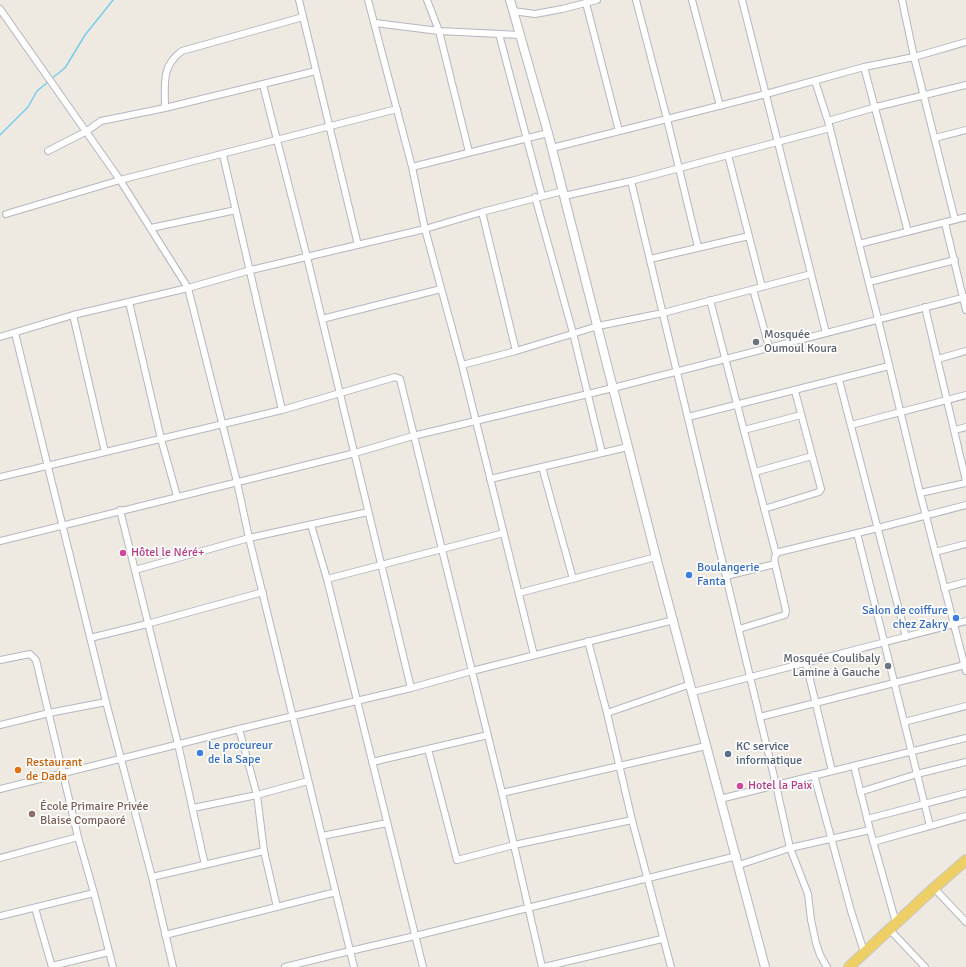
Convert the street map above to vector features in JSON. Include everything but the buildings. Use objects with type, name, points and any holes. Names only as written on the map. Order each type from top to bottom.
[{"type":"main road","points":[[849,967],[966,860]]},
{"type":"street","points":[[299,0],[358,245]]},
{"type":"street","points":[[368,0],[412,167],[425,229],[462,365],[534,655]]},
{"type":"street","points":[[427,0],[439,31],[469,152]]},
{"type":"street","points":[[510,0],[552,148],[656,557],[692,688],[720,799],[737,856],[765,967]]},
{"type":"street","points":[[513,11],[535,14],[586,4],[597,0]]},
{"type":"street","points":[[636,0],[698,247]]},
{"type":"street","points":[[692,0],[720,106]]},
{"type":"street","points":[[742,0],[826,333]]},
{"type":"street","points":[[902,0],[914,58],[955,220]]},
{"type":"street","points":[[586,4],[619,131]]},
{"type":"street","points":[[0,9],[87,131],[151,228],[188,288],[237,482],[292,717],[354,967]]},
{"type":"street","points":[[165,108],[165,86],[168,65],[174,57],[182,51],[303,17]]},
{"type":"street","points":[[374,23],[439,31],[520,35]]},
{"type":"street","points":[[499,34],[589,394],[602,453]]},
{"type":"street","points":[[552,148],[720,106],[864,67],[914,58],[966,42]]},
{"type":"street","points":[[864,67],[876,107],[908,232]]},
{"type":"street","points":[[48,151],[87,131],[101,120],[165,108],[316,72]]},
{"type":"street","points":[[760,717],[894,682],[965,668],[920,493],[830,128],[815,81]]},
{"type":"street","points":[[263,85],[307,257],[411,688]]},
{"type":"street","points":[[828,121],[876,107],[966,85]]},
{"type":"street","points":[[6,214],[120,180],[223,155],[397,109]]},
{"type":"street","points":[[0,337],[73,315],[188,288],[251,270],[425,229],[539,197],[564,194],[631,181],[830,128]]},
{"type":"street","points":[[935,138],[966,130]]},
{"type":"street","points":[[412,167],[548,133]]},
{"type":"street","points":[[223,155],[251,270],[282,410]]},
{"type":"street","points":[[728,155],[762,287]]},
{"type":"street","points":[[631,181],[790,848],[795,864],[806,886],[816,943],[820,955],[827,967]]},
{"type":"street","points":[[151,228],[236,210]]},
{"type":"street","points":[[482,212],[516,351]]},
{"type":"street","points":[[859,244],[966,217]]},
{"type":"street","points":[[945,223],[965,298],[966,310]]},
{"type":"street","points":[[650,259],[749,236]]},
{"type":"street","points":[[868,282],[955,260]]},
{"type":"street","points":[[462,365],[516,351],[598,326],[663,313],[811,274]]},
{"type":"street","points":[[322,319],[441,289]]},
{"type":"street","points":[[753,289],[769,347]]},
{"type":"street","points":[[0,540],[355,453],[413,436],[613,388],[725,358],[965,298]]},
{"type":"street","points":[[710,300],[776,554],[774,559],[786,612],[785,616],[739,629]]},
{"type":"street","points":[[129,302],[161,439],[177,496]]},
{"type":"street","points":[[920,493],[966,478],[925,307]]},
{"type":"street","points":[[73,315],[105,452]]},
{"type":"street","points":[[15,333],[106,702],[152,877],[173,967]]},
{"type":"street","points":[[938,359],[966,351]]},
{"type":"street","points":[[688,417],[839,380],[889,366]]},
{"type":"street","points":[[0,478],[48,465],[282,410],[395,377],[400,379],[488,735],[543,967],[662,939]]},
{"type":"street","points":[[839,380],[906,637]]},
{"type":"street","points":[[764,509],[819,492],[821,489],[795,391]]},
{"type":"street","points":[[851,425],[966,395]]},
{"type":"street","points":[[744,430],[802,415]]},
{"type":"street","points":[[955,430],[966,427]]},
{"type":"street","points":[[490,479],[628,447]]},
{"type":"street","points":[[755,472],[812,456]]},
{"type":"street","points":[[542,467],[573,579]]},
{"type":"street","points":[[776,554],[966,505]]},
{"type":"street","points":[[120,510],[147,624],[178,744],[205,865]]},
{"type":"street","points":[[135,570],[249,538],[368,512]]},
{"type":"street","points":[[311,525],[327,579],[423,967]]},
{"type":"street","points":[[857,533],[930,826]]},
{"type":"street","points":[[327,579],[381,564],[504,534]]},
{"type":"street","points":[[935,552],[966,544]]},
{"type":"street","points":[[519,593],[656,557]]},
{"type":"street","points":[[726,576],[775,564]]},
{"type":"street","points":[[944,588],[966,582]]},
{"type":"street","points":[[90,638],[147,624],[262,592]]},
{"type":"street","points":[[0,789],[239,729],[357,702],[472,671],[674,620]]},
{"type":"street","points":[[607,714],[692,688],[750,677],[966,621]]},
{"type":"street","points":[[588,641],[662,939],[671,967]]},
{"type":"street","points":[[0,660],[30,654],[36,660],[78,837],[113,967]]},
{"type":"street","points":[[806,663],[832,771]]},
{"type":"street","points":[[0,725],[49,713],[106,702]]},
{"type":"street","points":[[904,722],[966,706]]},
{"type":"street","points":[[239,729],[257,794],[264,851],[277,907]]},
{"type":"street","points":[[372,762],[488,735]]},
{"type":"street","points":[[720,799],[966,738]]},
{"type":"street","points":[[502,793],[706,746]]},
{"type":"street","points":[[428,749],[457,860],[514,845],[632,820]]},
{"type":"street","points":[[860,792],[917,774],[966,762]]},
{"type":"street","points":[[854,766],[893,926],[926,967]]},
{"type":"street","points":[[814,775],[864,952]]},
{"type":"street","points":[[193,808],[308,781]]},
{"type":"street","points":[[867,819],[966,793]]},
{"type":"street","points":[[873,842],[966,816]]},
{"type":"street","points":[[322,836],[387,823]]},
{"type":"street","points":[[739,866],[790,848],[870,830]]},
{"type":"street","points":[[0,858],[78,837]]},
{"type":"street","points":[[152,877],[264,851]]},
{"type":"street","points":[[285,967],[737,856]]},
{"type":"street","points":[[934,888],[966,922]]},
{"type":"street","points":[[165,935],[336,892]]},
{"type":"street","points":[[0,916],[94,893]]},
{"type":"street","points":[[34,908],[52,966],[109,952]]},
{"type":"waterway","points":[[51,79],[65,68],[85,35],[113,0]]},
{"type":"waterway","points":[[0,135],[28,107],[37,91],[48,82]]},
{"type":"place","name":"Mosquée Oumoul Koura","points":[[756,342]]},
{"type":"place","name":"Hôtel le Néré+","points":[[123,553]]},
{"type":"place","name":"Boulangerie Fanta","points":[[689,575]]},
{"type":"place","name":"Salon de coiffure chez Zakry","points":[[956,618]]},
{"type":"place","name":"Mosquée Coulibaly Lamine à Gauche","points":[[888,666]]},
{"type":"place","name":"Le procureur de la Sape","points":[[200,753]]},
{"type":"place","name":"KC service informatique","points":[[728,754]]},
{"type":"place","name":"Restaurant de Dada","points":[[18,770]]},
{"type":"place","name":"Hotel la Paix","points":[[740,786]]},
{"type":"place","name":"École Primaire Privée Blaise Compaoré","points":[[32,814]]}]
